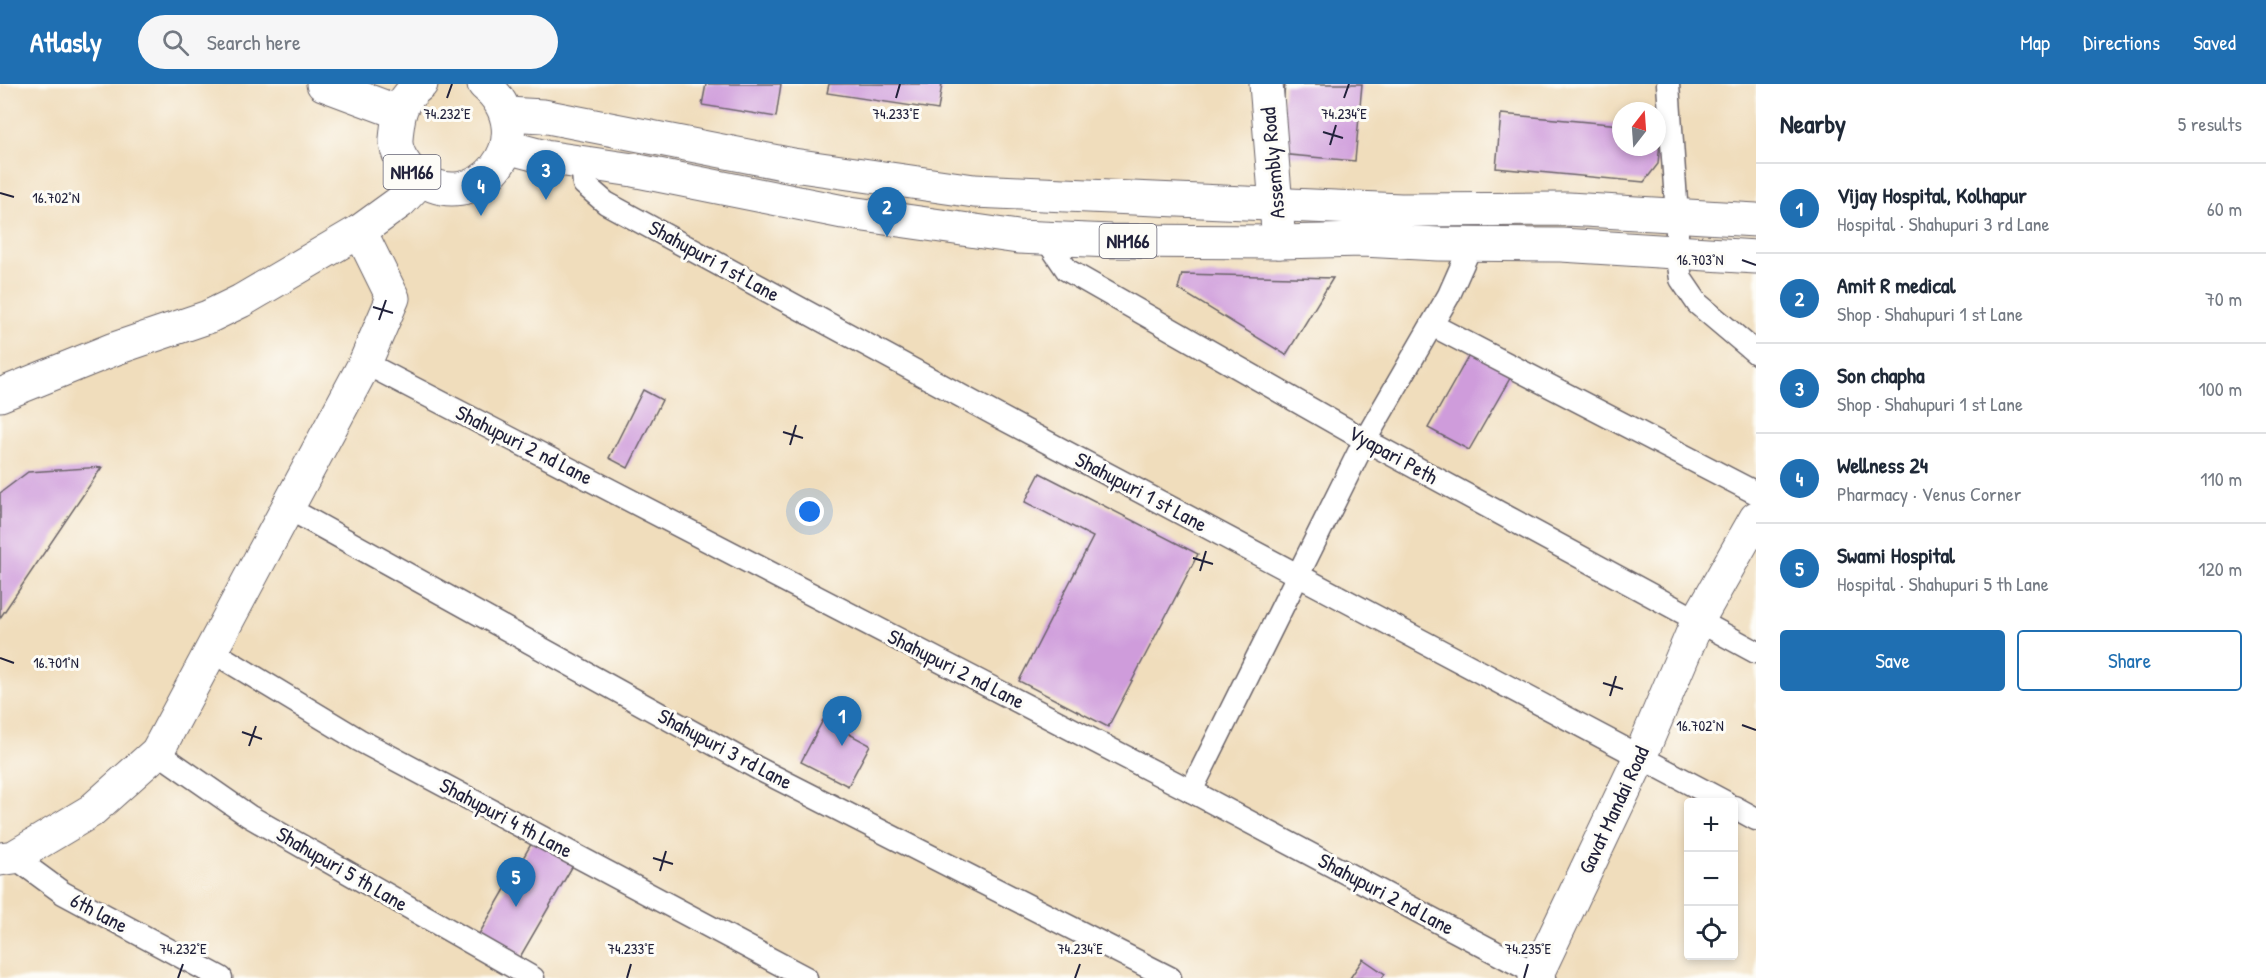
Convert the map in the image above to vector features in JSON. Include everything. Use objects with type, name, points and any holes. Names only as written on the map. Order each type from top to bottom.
[{"type":"main road","name":"NH166","points":[[323,84],[403,93],[396,144],[409,170],[421,180],[450,189],[465,188],[499,160],[545,157],[582,161],[843,212],[959,230],[1046,239],[1279,243],[1363,240],[1628,248],[1756,257]]},
{"type":"main road","points":[[484,84],[502,102],[507,114],[510,132],[499,160]]},
{"type":"main road","name":"Assembly Road","points":[[1266,84],[1278,206],[1279,243]]},
{"type":"main road","name":"NH166","points":[[507,114],[543,116],[793,165],[974,191],[1401,210],[1568,209],[1756,220]]},
{"type":"main road","points":[[0,396],[114,349],[208,317],[241,301],[360,231],[400,202],[421,180]]},
{"type":"main road","points":[[7,858],[91,811],[157,752],[365,363],[393,298],[360,231]]},
{"type":"main road","name":"Gavat Mandai Road","points":[[1539,977],[1640,757],[1698,620],[1756,519]]},
{"type":"street","points":[[1668,84],[1677,216],[1677,252],[1682,279],[1698,304],[1756,352]]},
{"type":"street","name":"Shahupuri 1 st Lane","points":[[582,161],[584,184],[606,203],[1717,798]]},
{"type":"street","name":"Vyapari Peth","points":[[1046,239],[1067,270],[1365,440],[1756,652]]},
{"type":"street","points":[[1191,791],[1365,440],[1449,295],[1472,243]]},
{"type":"street","points":[[1432,325],[1756,493]]},
{"type":"street","name":"Shahupuri 2 nd Lane","points":[[365,363],[1191,791],[1539,977]]},
{"type":"street","name":"Shahupuri 3 rd Lane","points":[[286,507],[759,769],[1170,978]]},
{"type":"street","name":"Shahupuri 4 th Lane","points":[[210,650],[359,740],[806,978]]},
{"type":"street","name":"Shahupuri 5 th Lane","points":[[157,752],[249,816],[533,978]]},
{"type":"street","points":[[1738,809],[1756,819]]},
{"type":"street","name":"6th lane","points":[[7,858],[63,893],[221,978]]},
{"type":"building","points":[[706,84],[781,84],[776,117],[702,105]]},
{"type":"building","points":[[829,84],[942,84],[938,110],[827,93]]},
{"type":"building","points":[[1285,84],[1362,84],[1355,161],[1279,154]]},
{"type":"building","points":[[1501,114],[1612,124],[1612,156],[1659,156],[1658,164],[1644,182],[1496,168]]},
{"type":"building","points":[[1182,274],[1333,278],[1286,355],[1178,289]]},
{"type":"building","points":[[1472,350],[1513,373],[1469,450],[1428,428]]},
{"type":"building","points":[[643,390],[662,400],[628,468],[609,458]]},
{"type":"building","points":[[102,467],[0,618],[0,493],[28,472]]},
{"type":"building","points":[[1040,473],[1198,554],[1108,727],[1019,681],[1093,537],[1025,502]]},
{"type":"building","points":[[823,720],[870,745],[848,786],[801,762]]},
{"type":"building","points":[[534,839],[575,862],[516,964],[475,941]]},
{"type":"building","points":[[1363,959],[1385,974],[1382,978],[1350,978]]},
{"type":"place","name":"Son chapha","points":[[546,200]]},
{"type":"place","name":"Wellness 24","points":[[481,216]]},
{"type":"place","name":"Amit R medical","points":[[887,237]]},
{"type":"place","name":"Vijay Hospital, Kolhapur","points":[[842,746]]},
{"type":"place","name":"Swami Hospital","points":[[516,907]]}]
